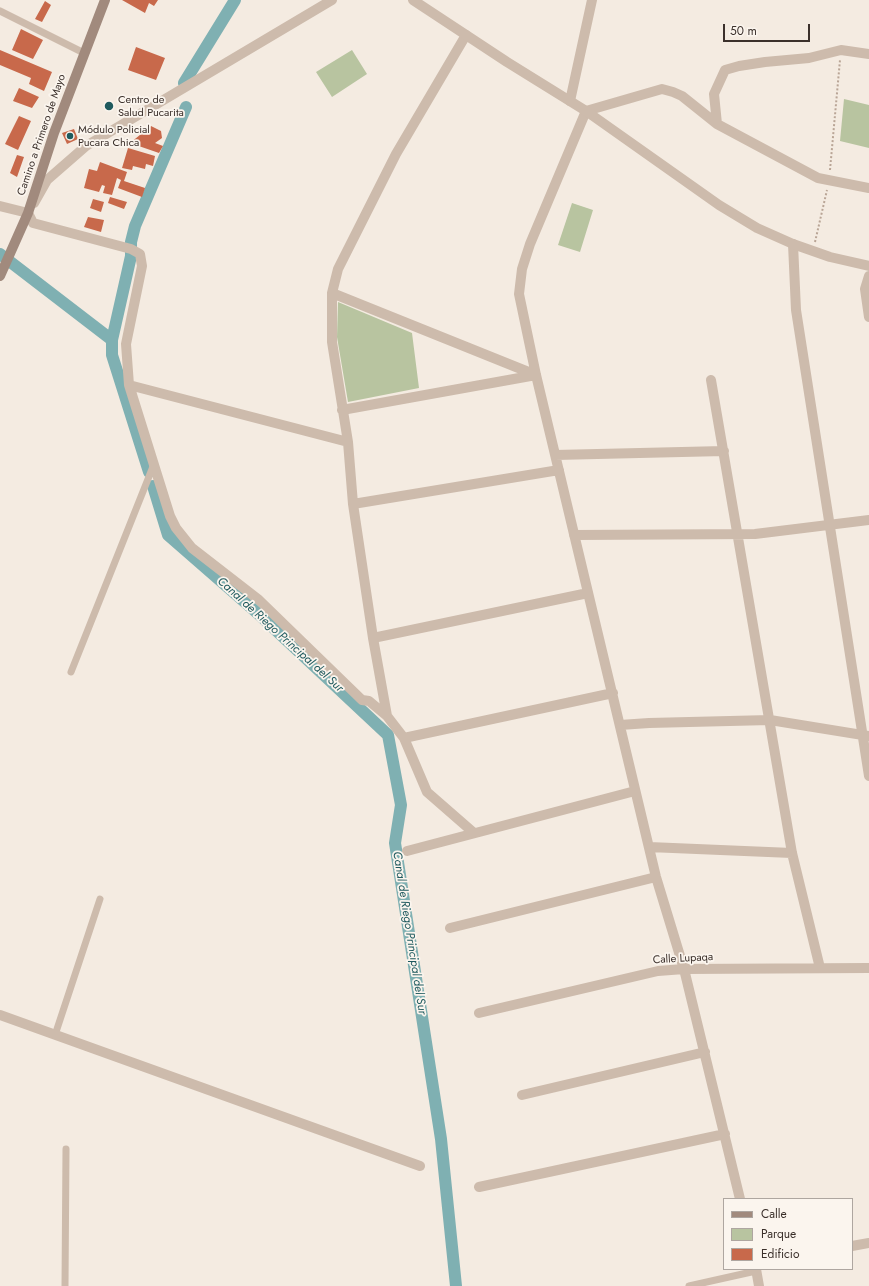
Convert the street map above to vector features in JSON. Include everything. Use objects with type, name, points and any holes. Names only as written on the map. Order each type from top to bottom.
[{"type":"main road","name":"Camino a Primero de Mayo","points":[[0,276],[28,213],[54,133],[105,0]]},
{"type":"street","points":[[28,213],[47,180],[86,146],[332,0]]},
{"type":"street","points":[[413,0],[586,110],[719,206],[757,228],[793,244],[869,266]]},
{"type":"street","points":[[570,100],[592,0]]},
{"type":"street","points":[[387,716],[373,638],[353,504],[348,442],[332,342],[332,293],[338,269],[396,154],[466,35]]},
{"type":"street","points":[[717,124],[714,94],[726,70],[739,66],[765,62],[809,58],[841,50],[869,54]]},
{"type":"street","points":[[586,110],[662,89],[674,92],[682,96],[717,124],[818,178],[869,188]]},
{"type":"street","points":[[586,110],[530,244],[522,269],[519,294],[536,375],[656,877],[684,969],[740,1198]]},
{"type":"street","points":[[0,206],[28,213],[33,223],[131,249],[140,254],[142,266],[126,344],[129,385],[170,516],[176,528],[192,548],[259,600],[362,700],[369,701],[387,716],[404,738],[427,792],[474,833]]},
{"type":"street","points":[[793,244],[796,310],[829,526],[865,736],[869,776]]},
{"type":"street","points":[[869,276],[865,289],[869,317]]},
{"type":"street","points":[[332,293],[536,375]]},
{"type":"street","points":[[342,410],[536,375]]},
{"type":"street","points":[[711,380],[792,852],[820,968]]},
{"type":"street","points":[[129,385],[348,442]]},
{"type":"street","points":[[555,455],[724,451]]},
{"type":"street","points":[[353,504],[559,470]]},
{"type":"street","points":[[574,536],[755,534],[869,520]]},
{"type":"street","points":[[373,638],[588,593]]},
{"type":"street","points":[[404,738],[613,693]]},
{"type":"street","points":[[620,725],[770,720],[865,736]]},
{"type":"street","points":[[407,851],[635,791]]},
{"type":"street","points":[[649,848],[792,852]]},
{"type":"street","points":[[450,928],[656,877]]},
{"type":"street","name":"Calle Lupaqa","points":[[479,1012],[658,971],[684,969],[869,968]]},
{"type":"street","points":[[0,1015],[420,1166]]},
{"type":"street","points":[[522,1095],[705,1052]]},
{"type":"street","points":[[479,1186],[725,1134]]},
{"type":"street","points":[[853,1246],[869,1243]]},
{"type":"street","points":[[756,1270],[759,1286]]},
{"type":"lane","points":[[0,12],[84,53]]},
{"type":"lane","points":[[72,672],[154,464]]},
{"type":"lane","points":[[55,1035],[100,899]]},
{"type":"lane","points":[[65,1286],[66,1149]]},
{"type":"lane","points":[[689,1286],[756,1270]]},
{"type":"path","points":[[813,251],[830,180],[841,50]]},
{"type":"green space","points":[[352,50],[367,74],[332,97],[316,72]]},
{"type":"green space","points":[[844,99],[869,105],[869,148],[840,141]]},
{"type":"green space","points":[[572,203],[593,210],[580,252],[558,245]]},
{"type":"green space","points":[[338,302],[412,333],[419,388],[348,402],[337,337]]},
{"type":"building","points":[[122,0],[158,0],[154,6],[149,3],[145,13]]},
{"type":"building","points":[[45,1],[51,5],[42,22],[35,19]]},
{"type":"building","points":[[21,29],[43,40],[33,59],[12,50]]},
{"type":"building","points":[[136,47],[165,58],[156,80],[128,70]]},
{"type":"building","points":[[0,50],[52,72],[44,91],[29,84],[31,78],[0,65]]},
{"type":"building","points":[[19,88],[39,97],[32,108],[13,101]]},
{"type":"building","points":[[19,116],[31,121],[18,150],[5,144]]},
{"type":"building","points":[[151,126],[161,131],[162,138],[155,143],[163,146],[159,153],[130,143]]},
{"type":"building","points":[[74,129],[78,139],[67,144],[62,133]]},
{"type":"building","points":[[128,148],[155,156],[153,166],[146,164],[145,169],[133,166],[132,170],[122,168]]},
{"type":"building","points":[[17,155],[24,157],[17,177],[10,173]]},
{"type":"building","points":[[100,162],[127,172],[124,181],[145,188],[142,197],[118,188],[121,180],[117,178],[112,195],[103,193],[105,186],[102,185],[99,192],[84,188],[89,169],[97,171]]},
{"type":"building","points":[[110,197],[127,202],[124,209],[108,203]]},
{"type":"building","points":[[93,199],[104,202],[101,212],[90,208]]},
{"type":"building","points":[[88,217],[104,220],[101,232],[84,227]]},
{"type":"waterway","points":[[184,83],[235,0]]},
{"type":"waterway","points":[[112,340],[131,256],[131,242],[135,226],[186,107]]},
{"type":"waterway","name":"Canal de Riego Principal del Sur","points":[[0,254],[112,340],[112,355],[149,472]]},
{"type":"waterway","name":"Canal de Riego Principal del Sur","points":[[153,486],[168,535],[262,617],[388,735],[401,805],[395,843],[441,1139],[456,1286]]},
{"type":"place","name":"Centro de Salud Pucarita","points":[[109,106]]},
{"type":"place","name":"Módulo Policial Pucara Chica","points":[[70,136]]}]
